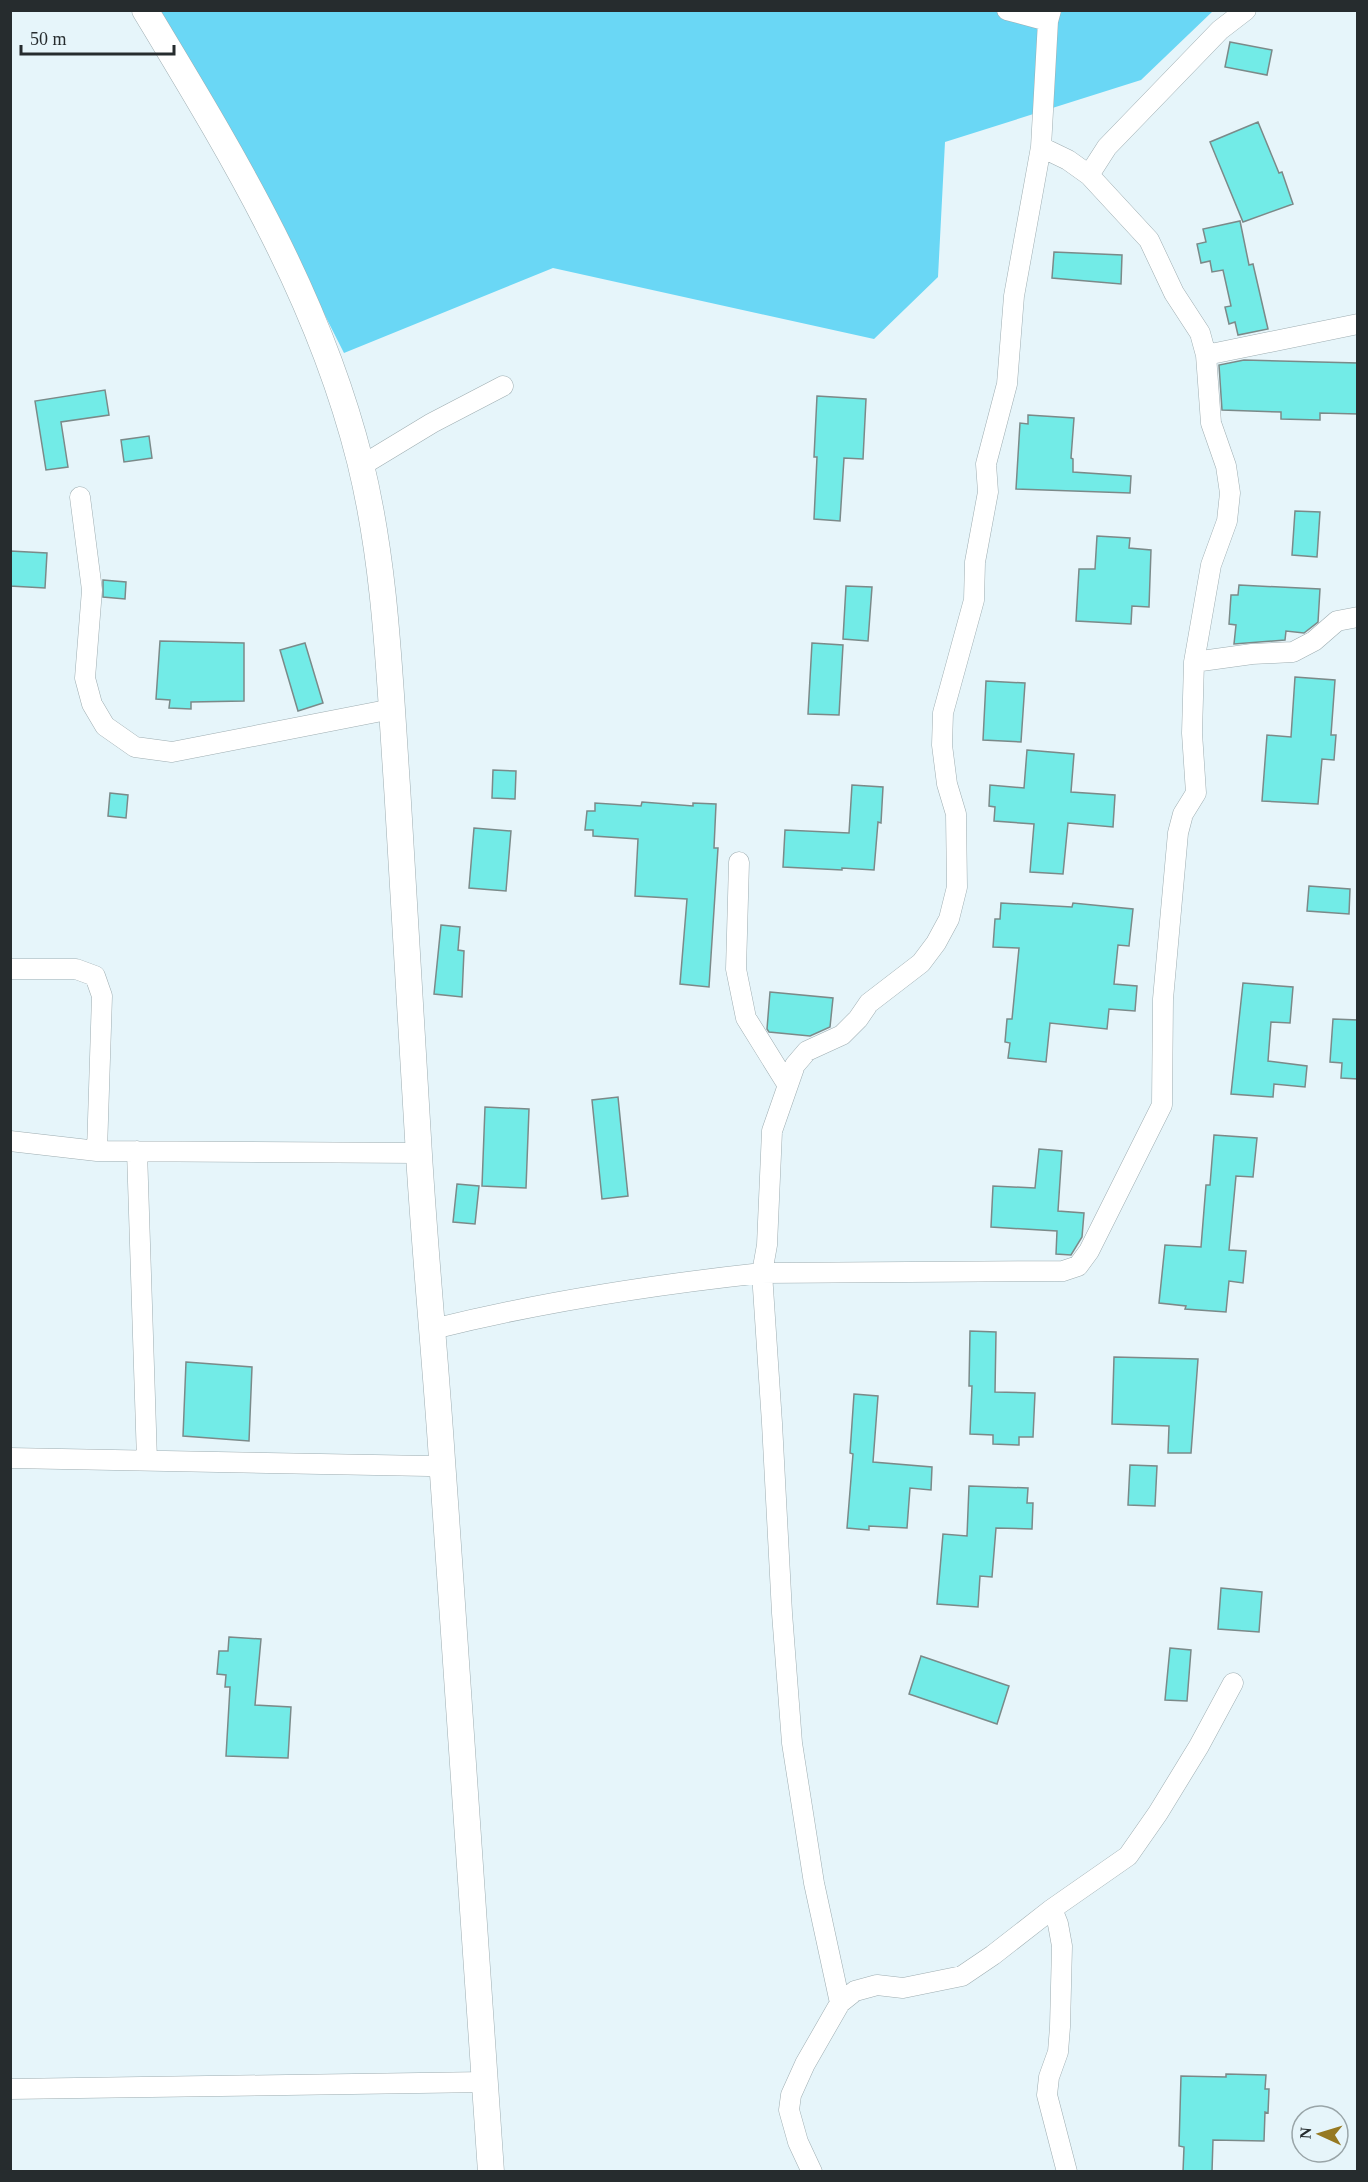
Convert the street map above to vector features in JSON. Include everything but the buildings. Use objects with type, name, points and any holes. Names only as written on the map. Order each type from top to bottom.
[{"type":"main road","points":[[145,10],[217,128],[283,251],[309,308],[334,374],[361,466],[382,573],[419,1153],[491,2172]]},
{"type":"street","points":[[840,2003],[814,1883],[792,1743],[762,1273],[767,1245],[772,1131],[795,1065],[807,1051],[842,1035],[869,1004],[921,963],[936,943],[949,919],[957,887],[956,814],[947,784],[942,745],[944,713],[974,600],[975,562],[988,492],[986,464],[1008,384],[1014,296],[1041,147],[1050,16],[1006,10]]},
{"type":"street","points":[[1089,175],[1107,147],[1220,30],[1246,10]]},
{"type":"street","points":[[433,1329],[481,1317],[632,1290],[762,1273],[1063,1271],[1077,1266],[1089,1251],[1162,1105],[1163,999],[1178,833],[1183,814],[1196,793],[1192,733],[1194,662],[1211,565],[1227,521],[1230,493],[1226,466],[1211,423],[1206,355],[1200,333],[1174,293],[1149,240],[1089,175],[1068,160],[1041,147]]},
{"type":"street","points":[[1206,355],[1358,324]]},
{"type":"street","points":[[361,466],[432,423],[502,386]]},
{"type":"street","points":[[80,497],[92,590],[85,678],[92,704],[105,726],[135,747],[172,752],[392,709]]},
{"type":"street","points":[[1194,662],[1252,654],[1293,652],[1314,640],[1337,621],[1358,617]]},
{"type":"street","points":[[739,862],[736,969],[746,1018],[787,1084]]},
{"type":"street","points":[[10,969],[76,969],[94,976],[102,996],[97,1150]]},
{"type":"street","points":[[10,1141],[97,1150],[419,1153]]},
{"type":"street","points":[[136,1151],[147,1460]]},
{"type":"street","points":[[10,1458],[443,1468]]},
{"type":"street","points":[[812,2172],[798,2142],[789,2110],[791,2095],[805,2064],[840,2003],[855,1991],[877,1985],[903,1988],[962,1976],[993,1956],[1052,1909],[1128,1856],[1193,1756],[1233,1683]]},
{"type":"street","points":[[1052,1909],[1058,1924],[1062,1946],[1060,2027],[1058,2052],[1049,2077],[1047,2094],[1067,2172]]},
{"type":"street","points":[[10,2089],[485,2082]]},
{"type":"shaded area","points":[[161,11],[1213,11],[1141,80],[945,142],[938,277],[874,339],[553,268],[344,353],[250,167]]}]
